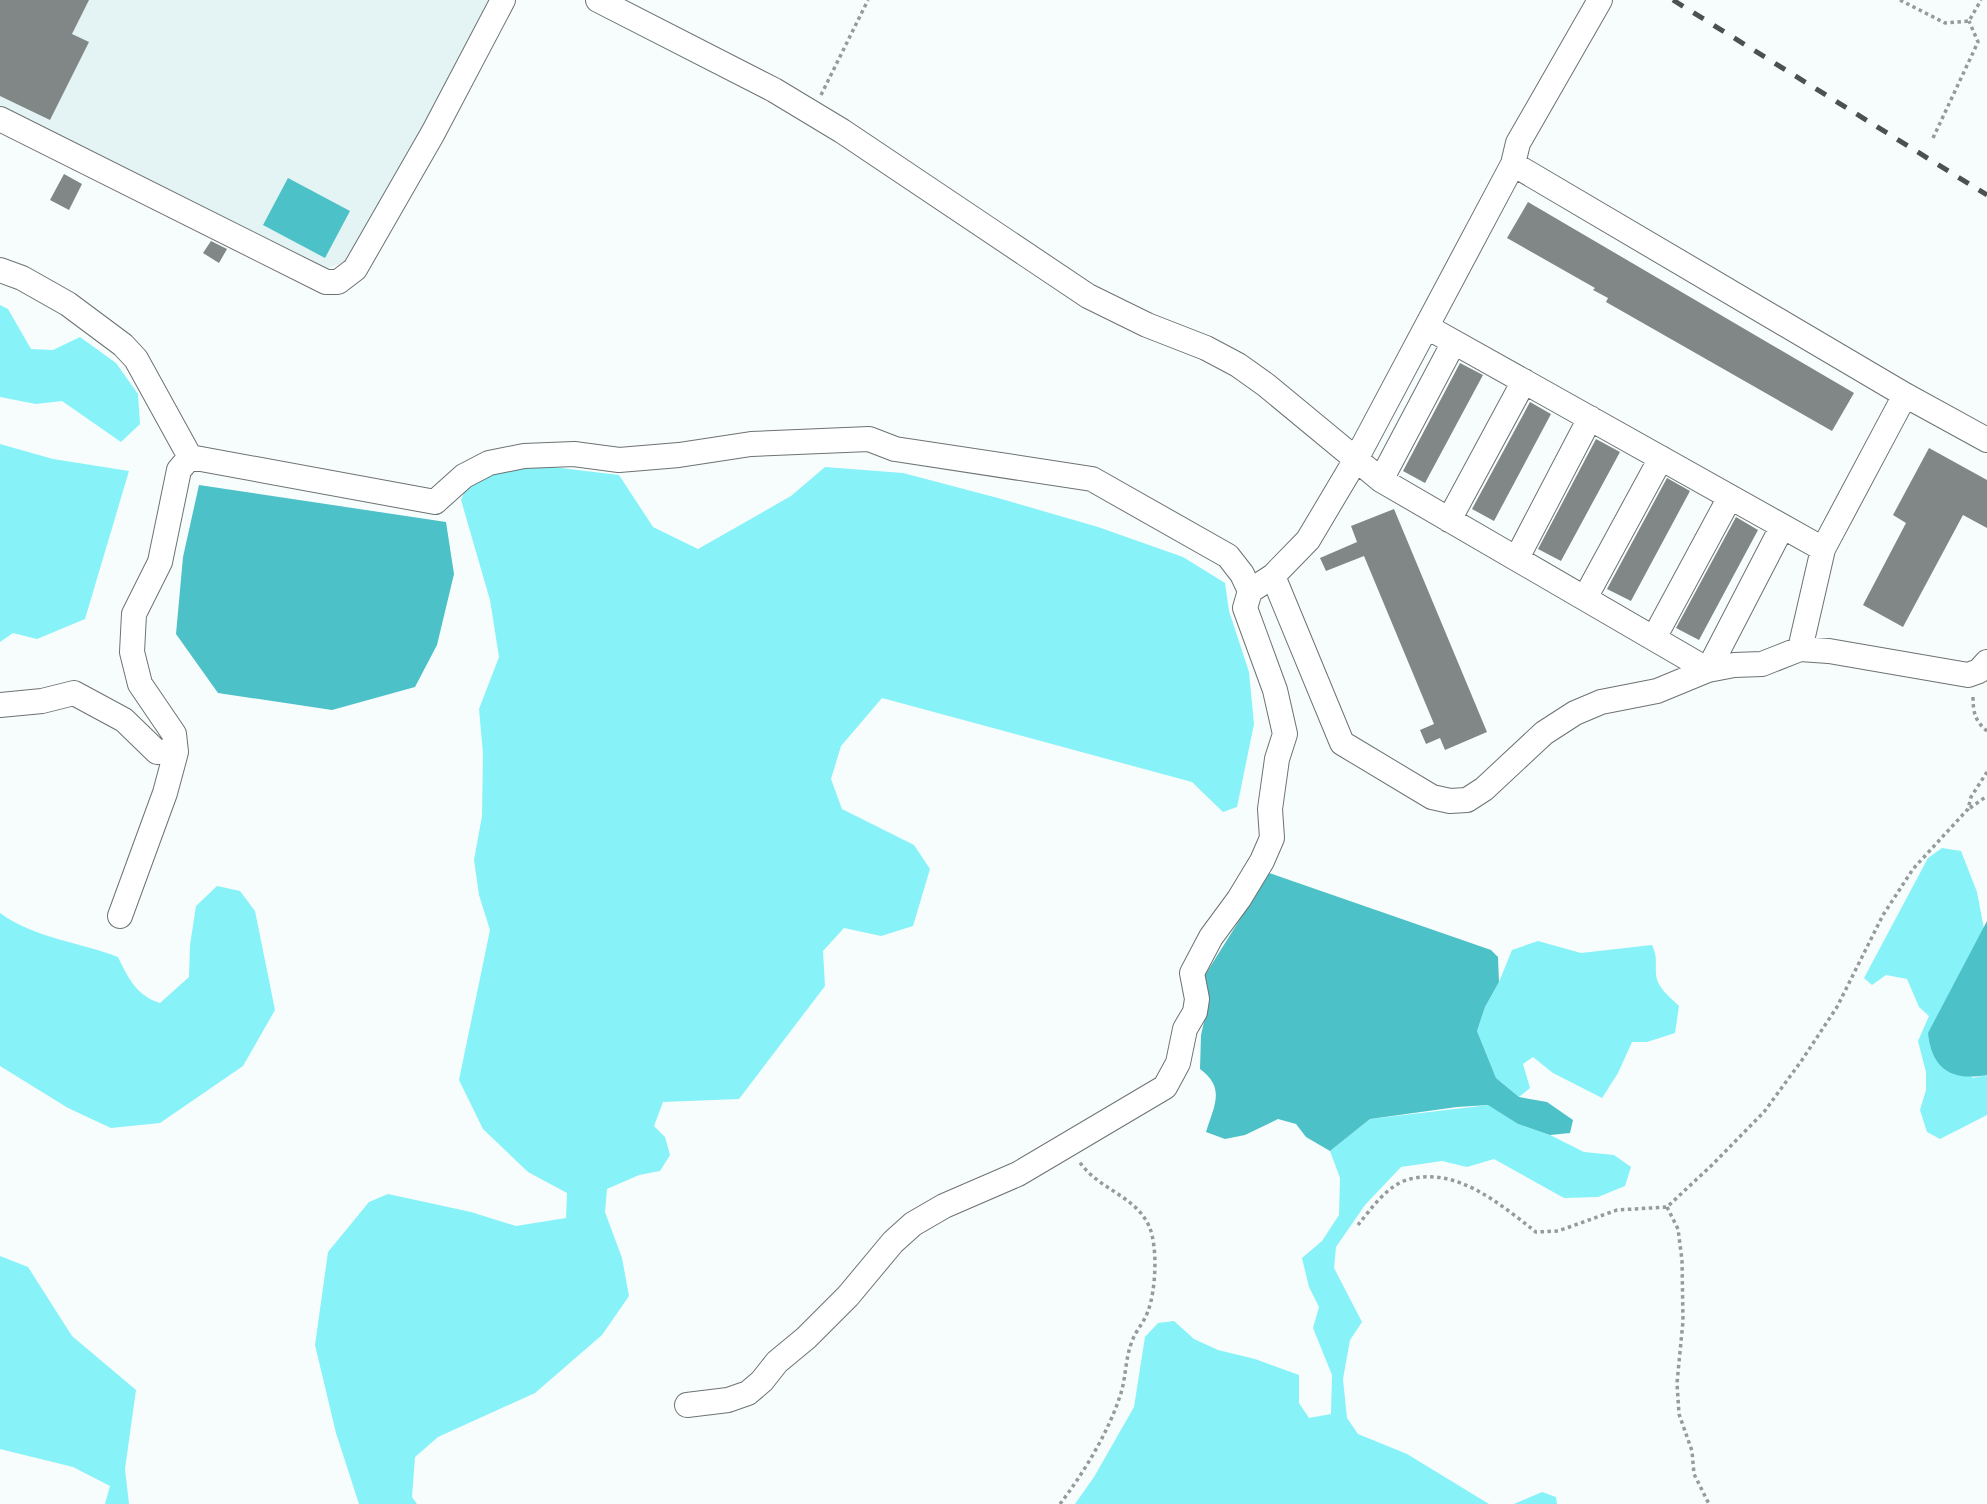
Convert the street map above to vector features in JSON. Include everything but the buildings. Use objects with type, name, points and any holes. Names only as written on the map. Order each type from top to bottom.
[{"type":"street","points":[[0,119],[326,282],[338,282],[355,269],[433,134],[503,0]]},
{"type":"street","points":[[598,0],[774,90],[1088,296],[1238,365],[1381,480],[1707,670]]},
{"type":"street","points":[[687,1405],[728,1401],[748,1393],[848,1296],[887,1249],[913,1224],[944,1206],[1018,1174],[1074,1143],[1165,1087],[1173,1076],[1185,1029],[1195,1012],[1192,973],[1211,937],[1262,861],[1272,838],[1270,808],[1277,759],[1285,734],[1275,690],[1245,608],[1250,591],[1273,576],[1308,540],[1355,461],[1513,164],[1518,144],[1600,0]]},
{"type":"street","points":[[1513,164],[1905,396],[1987,440]]},
{"type":"street","points":[[0,270],[22,278],[68,304],[123,345],[136,359],[190,457]]},
{"type":"street","points":[[1427,327],[1823,549]]},
{"type":"street","points":[[1381,480],[1454,342]]},
{"type":"street","points":[[1449,520],[1524,382]]},
{"type":"street","points":[[1800,649],[1823,549],[1905,396]]},
{"type":"street","points":[[1517,558],[1590,418]]},
{"type":"street","points":[[190,457],[435,502],[464,476],[489,463],[524,456],[574,454],[619,460],[680,455],[751,444],[869,439],[895,449],[1092,479],[1228,556],[1250,591]]},
{"type":"street","points":[[120,916],[165,793],[176,752],[174,734],[140,684],[132,652],[134,614],[160,562],[179,470],[190,457]]},
{"type":"street","points":[[1585,598],[1661,458]]},
{"type":"street","points":[[1654,638],[1730,497]]},
{"type":"street","points":[[1707,670],[1782,527]]},
{"type":"street","points":[[1273,576],[1342,743],[1432,797],[1450,801],[1467,800],[1484,789],[1544,733],[1575,713],[1601,702],[1657,691],[1707,670],[1762,664],[1800,649],[1829,651],[1968,675],[1980,668]]},
{"type":"street","points":[[0,705],[42,701],[74,692],[124,720],[158,752],[176,752]]},
{"type":"path","points":[[812,113],[868,0]]},
{"type":"path","points":[[1900,0],[1945,23],[1969,21]]},
{"type":"path","points":[[1969,21],[1981,0]]},
{"type":"path","points":[[1933,138],[1978,42],[1969,21]]},
{"type":"path","points":[[1980,668],[1973,709],[1977,723],[1987,731]]},
{"type":"path","points":[[1968,809],[1971,797],[1987,772]]},
{"type":"path","points":[[1358,1225],[1372,1206],[1390,1190],[1408,1179],[1434,1176],[1466,1185],[1502,1205],[1536,1232],[1558,1231],[1617,1210],[1667,1207],[1764,1112],[1837,1007],[1882,915],[1913,869],[1968,809],[1987,796]]},
{"type":"path","points":[[1060,1504],[1080,1479],[1120,1396],[1131,1343],[1150,1307],[1155,1260],[1149,1224],[1138,1209],[1120,1194],[1098,1183],[1086,1172],[1077,1159],[1074,1143]]},
{"type":"path","points":[[1667,1207],[1678,1229],[1682,1260],[1683,1321],[1677,1383],[1679,1414],[1692,1451],[1694,1474],[1709,1504]]},
{"type":"shaded area","points":[[0,0],[490,0],[415,152],[344,262],[316,273],[0,112]]},
{"type":"shaded area","points":[[288,178],[350,211],[325,258],[263,225]]},
{"type":"shaded area","points":[[0,305],[8,309],[31,349],[53,350],[80,337],[116,363],[138,394],[140,424],[121,442],[62,401],[36,404],[0,397]]},
{"type":"shaded area","points":[[0,444],[53,459],[129,471],[85,619],[37,639],[13,633],[0,642]]},
{"type":"shaded area","points":[[496,465],[544,466],[619,475],[653,527],[698,549],[791,496],[825,467],[903,473],[1098,527],[1183,557],[1225,583],[1229,611],[1249,672],[1254,724],[1237,807],[1223,812],[1192,782],[882,698],[841,746],[831,779],[842,809],[914,845],[930,869],[913,926],[881,936],[844,928],[823,951],[825,986],[739,1099],[663,1102],[654,1126],[665,1137],[670,1155],[660,1171],[639,1175],[607,1189],[605,1212],[622,1258],[629,1296],[602,1335],[535,1393],[438,1437],[415,1457],[412,1497],[417,1504],[359,1504],[336,1433],[315,1345],[328,1252],[369,1202],[388,1194],[471,1212],[516,1226],[566,1218],[567,1193],[528,1172],[483,1129],[459,1080],[490,930],[479,895],[474,860],[482,816],[483,754],[479,709],[499,657],[490,600],[461,500],[469,481]]},
{"type":"shaded area","points":[[199,485],[446,522],[454,574],[437,645],[415,687],[332,710],[218,693],[176,634],[183,557]]},
{"type":"shaded area","points":[[1942,848],[1961,851],[1977,892],[1984,929],[1928,1034],[1973,1078],[1987,1075],[1987,1115],[1940,1139],[1927,1132],[1920,1110],[1926,1090],[1926,1072],[1918,1041],[1929,1016],[1919,1007],[1907,979],[1886,975],[1872,985],[1864,978],[1928,858]]},
{"type":"shaded area","points":[[1269,873],[1491,950],[1498,957],[1499,982],[1485,1007],[1477,1031],[1496,1078],[1519,1097],[1547,1102],[1573,1120],[1570,1133],[1550,1135],[1518,1124],[1488,1105],[1370,1119],[1330,1151],[1306,1137],[1296,1124],[1278,1119],[1245,1135],[1225,1139],[1206,1132],[1216,1098],[1213,1083],[1200,1069],[1201,1035],[1208,1005],[1205,975]]},
{"type":"shaded area","points":[[217,886],[240,891],[255,911],[275,1010],[243,1066],[160,1123],[111,1128],[68,1108],[0,1066],[0,913],[42,934],[118,957],[139,991],[160,1003],[189,977],[190,945],[196,906]]},
{"type":"shaded area","points":[[1987,921],[1987,1075],[1964,1076],[1954,1074],[1939,1064],[1930,1046],[1928,1033]]},
{"type":"shaded area","points":[[1538,941],[1581,953],[1652,945],[1658,983],[1679,1006],[1675,1033],[1647,1042],[1632,1042],[1618,1073],[1602,1098],[1553,1073],[1533,1057],[1523,1064],[1530,1088],[1519,1097],[1496,1078],[1477,1031],[1485,1007],[1512,950]]},
{"type":"shaded area","points":[[1489,1105],[1518,1124],[1550,1135],[1584,1152],[1614,1155],[1631,1167],[1625,1186],[1598,1197],[1564,1198],[1494,1159],[1467,1167],[1442,1161],[1401,1167],[1365,1205],[1336,1247],[1334,1268],[1362,1322],[1350,1340],[1343,1379],[1347,1418],[1358,1434],[1407,1454],[1489,1504],[1075,1504],[1094,1477],[1134,1407],[1145,1337],[1158,1323],[1174,1321],[1194,1339],[1218,1350],[1255,1359],[1299,1375],[1299,1403],[1309,1418],[1331,1414],[1332,1375],[1313,1328],[1319,1307],[1309,1287],[1302,1258],[1322,1241],[1339,1215],[1340,1178],[1330,1151],[1370,1119]]},
{"type":"shaded area","points":[[0,1256],[28,1267],[72,1336],[136,1390],[125,1469],[129,1504],[105,1504],[110,1486],[73,1467],[0,1449]]},
{"type":"shaded area","points":[[1542,1492],[1556,1497],[1557,1504],[1514,1504]]},
{"type":"railway","points":[[1673,0],[1987,195]]}]
